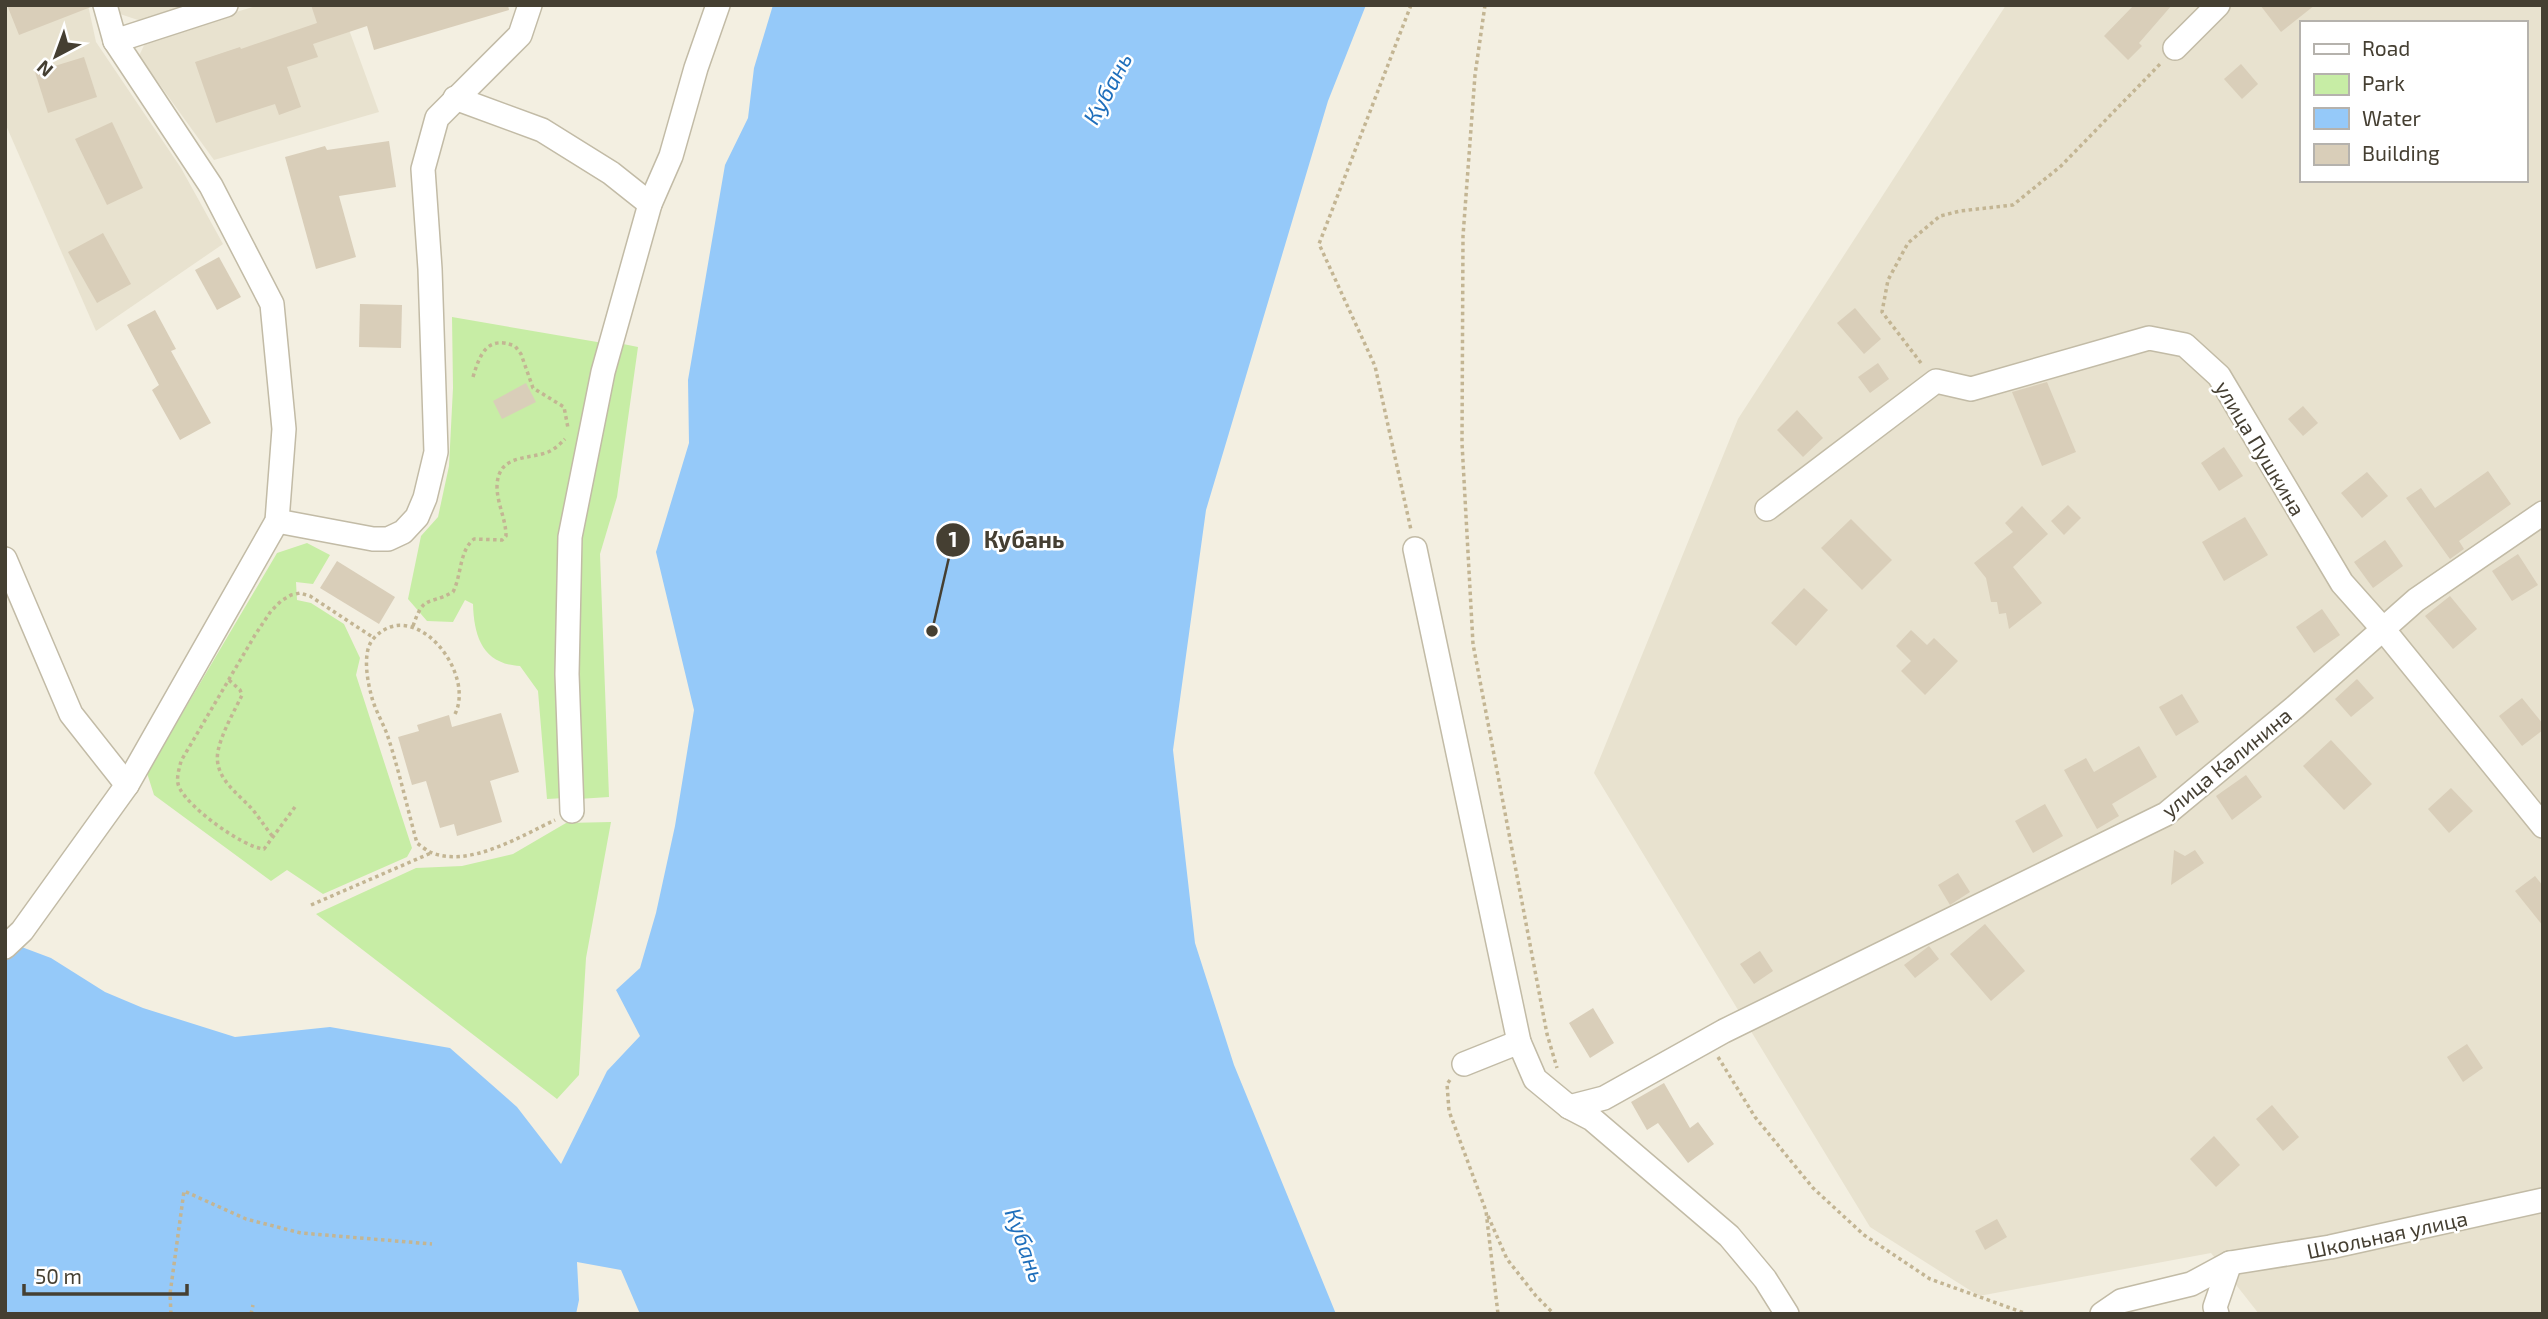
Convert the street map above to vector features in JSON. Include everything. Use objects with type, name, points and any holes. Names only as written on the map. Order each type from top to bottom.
[{"type":"street","points":[[5,947],[22,931],[127,785],[277,521],[284,429],[272,304],[211,186],[115,41],[105,5]]},
{"type":"street","points":[[115,41],[226,5]]},
{"type":"street","points":[[277,521],[373,540],[388,539],[403,532],[416,517],[425,498],[436,452],[430,269],[423,169],[437,118],[520,35],[530,5]]},
{"type":"street","points":[[572,811],[567,674],[570,537],[603,372],[650,204],[671,156],[696,68],[718,5]]},
{"type":"street","points":[[2175,48],[2218,5]]},
{"type":"street","points":[[455,98],[542,131],[611,173],[650,204]]},
{"type":"street","name":"улица Пушкина","points":[[1936,381],[1971,389],[2149,338],[2185,345],[2219,376],[2342,583],[2384,629],[2543,826]]},
{"type":"street","points":[[1767,509],[1936,381]]},
{"type":"street","name":"улица Калинина","points":[[1569,1107],[1604,1098],[1716,1035],[2166,814],[2295,707],[2416,600],[2543,513]]},
{"type":"street","points":[[1415,549],[1519,1042],[1535,1079],[1569,1107],[1592,1119],[1729,1236],[1765,1279],[1787,1314]]},
{"type":"street","points":[[5,559],[71,714],[127,785]]},
{"type":"street","points":[[1464,1064],[1519,1042]]},
{"type":"street","name":"Школьная улица","points":[[2102,1314],[2121,1301],[2191,1284],[2230,1263],[2330,1247],[2543,1200]]},
{"type":"street","points":[[2217,1314],[2215,1307],[2230,1263]]},
{"type":"path","points":[[1411,5],[1319,244],[1375,366],[1415,549]]},
{"type":"path","points":[[1485,5],[1475,75],[1463,236],[1462,443],[1473,644],[1547,1034],[1558,1070]]},
{"type":"path","points":[[1936,381],[1882,312],[1888,280],[1908,243],[1940,216],[2013,205],[2061,166],[2175,48]]},
{"type":"path","points":[[413,626],[424,602],[453,592],[467,544],[474,539],[502,540],[506,536],[497,500],[498,481],[502,470],[510,462],[524,456],[543,454],[554,449],[565,439],[568,431],[564,407],[533,388],[515,346],[496,342],[489,346],[479,356],[473,377]]},
{"type":"path","points":[[295,807],[264,849],[255,848],[223,829],[196,807],[180,789],[177,779],[181,761],[271,611],[290,595],[300,593],[310,596],[374,638]]},
{"type":"path","points":[[455,714],[461,696],[456,673],[448,657],[431,638],[413,626],[393,626],[374,638],[366,651],[371,694],[387,734],[417,843],[431,853],[463,857],[503,845],[572,811]]},
{"type":"path","points":[[228,679],[242,695],[218,751],[218,763],[223,779],[251,808],[273,837]]},
{"type":"path","points":[[311,905],[431,853]]},
{"type":"path","points":[[1716,1035],[1755,1117],[1813,1188],[1864,1235],[1930,1279],[2027,1314]]},
{"type":"path","points":[[1464,1064],[1447,1084],[1449,1111],[1486,1211],[1507,1258],[1536,1296],[1554,1314]]},
{"type":"path","points":[[171,1314],[170,1294],[184,1191],[246,1219],[301,1233],[432,1244]]},
{"type":"path","points":[[1486,1211],[1498,1314]]},
{"type":"path","points":[[251,1314],[253,1306]]},
{"type":"shaded area","points":[[5,5],[88,5],[96,42],[181,168],[223,244],[96,331],[5,123]]},
{"type":"shaded area","points":[[116,5],[188,5],[141,21],[117,13]]},
{"type":"shaded area","points":[[259,5],[340,5],[379,112],[214,160],[139,56],[147,39]]},
{"type":"shaded area","points":[[2006,5],[2543,5],[2543,1314],[2259,1314],[2211,1253],[1979,1296],[1870,1227],[1594,773],[1738,419]]},
{"type":"green space","points":[[452,317],[603,343],[562,536],[565,798],[547,799],[538,691],[520,666],[497,660],[483,647],[476,627],[473,604],[465,600],[453,622],[427,621],[408,599],[421,536],[438,517],[449,466],[453,388]]},
{"type":"green space","points":[[618,343],[638,347],[617,497],[600,554],[609,797],[578,799],[574,535]]},
{"type":"green space","points":[[307,543],[330,555],[313,584],[296,582],[297,600],[311,603],[344,624],[360,658],[356,675],[412,848],[407,857],[323,894],[287,870],[271,881],[154,795],[147,773],[277,553]]},
{"type":"green space","points":[[611,822],[586,958],[579,1075],[557,1099],[316,914],[416,868],[462,866],[513,854],[566,823]]},
{"type":"water","name":"Кубань","points":[[773,5],[1366,5],[1328,101],[1206,510],[1173,750],[1195,943],[1234,1065],[1336,1314],[640,1314],[621,1270],[577,1262],[579,1300],[576,1314],[5,1314],[5,962],[19,946],[51,958],[105,992],[143,1008],[235,1037],[330,1027],[450,1048],[517,1107],[561,1164],[607,1071],[640,1036],[616,990],[640,968],[656,913],[675,826],[694,710],[656,552],[689,443],[688,380],[725,165],[748,118],[754,68]]},
{"type":"building","points":[[7,5],[91,5],[91,7],[19,35]]},
{"type":"building","points":[[311,5],[508,5],[509,10],[374,50],[367,26],[313,44],[318,57],[287,67],[301,107],[279,115],[275,104],[216,123],[195,62],[317,23]]},
{"type":"building","points":[[2134,5],[2172,5],[2139,43],[2142,46],[2128,60],[2104,36]]},
{"type":"building","points":[[2260,5],[2315,5],[2281,32]]},
{"type":"building","points":[[84,57],[97,97],[48,113],[35,72]]},
{"type":"building","points":[[2241,64],[2258,84],[2242,99],[2224,79]]},
{"type":"building","points":[[112,122],[143,188],[107,205],[75,139]]},
{"type":"building","points":[[389,141],[396,187],[339,196],[356,257],[316,269],[285,157],[325,146],[327,150]]},
{"type":"building","points":[[103,233],[131,284],[97,303],[68,252]]},
{"type":"building","points":[[219,257],[241,297],[217,310],[195,270]]},
{"type":"building","points":[[360,304],[402,305],[401,348],[359,347]]},
{"type":"building","points":[[1855,308],[1881,339],[1864,354],[1837,323]]},
{"type":"building","points":[[155,310],[176,349],[171,351],[211,423],[180,440],[152,390],[159,385],[127,325]]},
{"type":"building","points":[[1878,363],[1889,379],[1870,393],[1858,377]]},
{"type":"building","points":[[2047,382],[2076,452],[2042,466],[2012,392]]},
{"type":"building","points":[[526,383],[536,402],[502,419],[493,401]]},
{"type":"building","points":[[2303,406],[2318,423],[2303,436],[2288,419]]},
{"type":"building","points":[[1797,410],[1823,438],[1803,457],[1777,430]]},
{"type":"building","points":[[2224,447],[2243,476],[2219,491],[2201,463]]},
{"type":"building","points":[[2488,471],[2511,504],[2459,541],[2464,549],[2450,559],[2406,498],[2421,488],[2435,508]]},
{"type":"building","points":[[2367,472],[2388,496],[2362,518],[2341,493]]},
{"type":"building","points":[[2068,505],[2081,518],[2064,535],[2051,521]]},
{"type":"building","points":[[2022,506],[2048,534],[2013,567],[2042,603],[2009,629],[2006,613],[1999,614],[1997,602],[1991,602],[1986,578],[1974,563],[2013,532],[2005,523]]},
{"type":"building","points":[[2245,517],[2268,555],[2224,581],[2202,542]]},
{"type":"building","points":[[1851,519],[1892,560],[1862,590],[1821,548]]},
{"type":"building","points":[[2385,540],[2403,566],[2373,588],[2354,562]]},
{"type":"building","points":[[2518,554],[2538,585],[2512,601],[2492,571]]},
{"type":"building","points":[[337,561],[395,597],[379,624],[320,588]]},
{"type":"building","points":[[1804,588],[1828,610],[1796,646],[1771,623]]},
{"type":"building","points":[[2450,596],[2477,629],[2453,649],[2425,616]]},
{"type":"building","points":[[2322,609],[2340,635],[2314,653],[2296,627]]},
{"type":"building","points":[[1911,630],[1927,645],[1934,638],[1958,661],[1925,695],[1901,671],[1911,661],[1896,646]]},
{"type":"building","points":[[2357,679],[2374,698],[2351,717],[2335,699]]},
{"type":"building","points":[[2182,694],[2199,722],[2176,736],[2159,707]]},
{"type":"building","points":[[2522,698],[2543,724],[2543,730],[2522,746],[2499,716]]},
{"type":"building","points":[[501,713],[519,772],[490,781],[502,822],[457,836],[454,824],[440,828],[426,781],[412,785],[398,737],[419,731],[417,725],[449,715],[452,727]]},
{"type":"building","points":[[2331,740],[2372,784],[2344,810],[2303,766]]},
{"type":"building","points":[[2139,746],[2157,777],[2112,804],[2119,816],[2097,829],[2064,770],[2086,758],[2094,772]]},
{"type":"building","points":[[2246,775],[2262,797],[2232,820],[2216,796]]},
{"type":"building","points":[[2451,788],[2473,811],[2449,833],[2428,809]]},
{"type":"building","points":[[2045,804],[2063,836],[2033,853],[2015,821]]},
{"type":"building","points":[[2174,850],[2185,856],[2195,850],[2204,863],[2171,885]]},
{"type":"building","points":[[1958,873],[1970,892],[1950,905],[1938,885]]},
{"type":"building","points":[[2535,876],[2543,886],[2543,926],[2515,891]]},
{"type":"building","points":[[1985,924],[2025,971],[1991,1001],[1950,954]]},
{"type":"building","points":[[1929,946],[1939,959],[1915,978],[1904,965]]},
{"type":"building","points":[[1760,951],[1773,971],[1754,984],[1740,964]]},
{"type":"building","points":[[1593,1008],[1614,1043],[1590,1058],[1569,1023]]},
{"type":"building","points":[[2467,1044],[2483,1068],[2463,1082],[2447,1057]]},
{"type":"building","points":[[1664,1083],[1690,1128],[1698,1122],[1714,1144],[1688,1163],[1658,1123],[1647,1130],[1631,1102]]},
{"type":"building","points":[[2272,1105],[2299,1137],[2283,1151],[2256,1119]]},
{"type":"building","points":[[2214,1136],[2240,1165],[2216,1187],[2190,1159]]},
{"type":"building","points":[[1997,1219],[2007,1237],[1985,1250],[1975,1231]]},
{"type":"place","name":"Кубань","points":[[932,631]]}]
